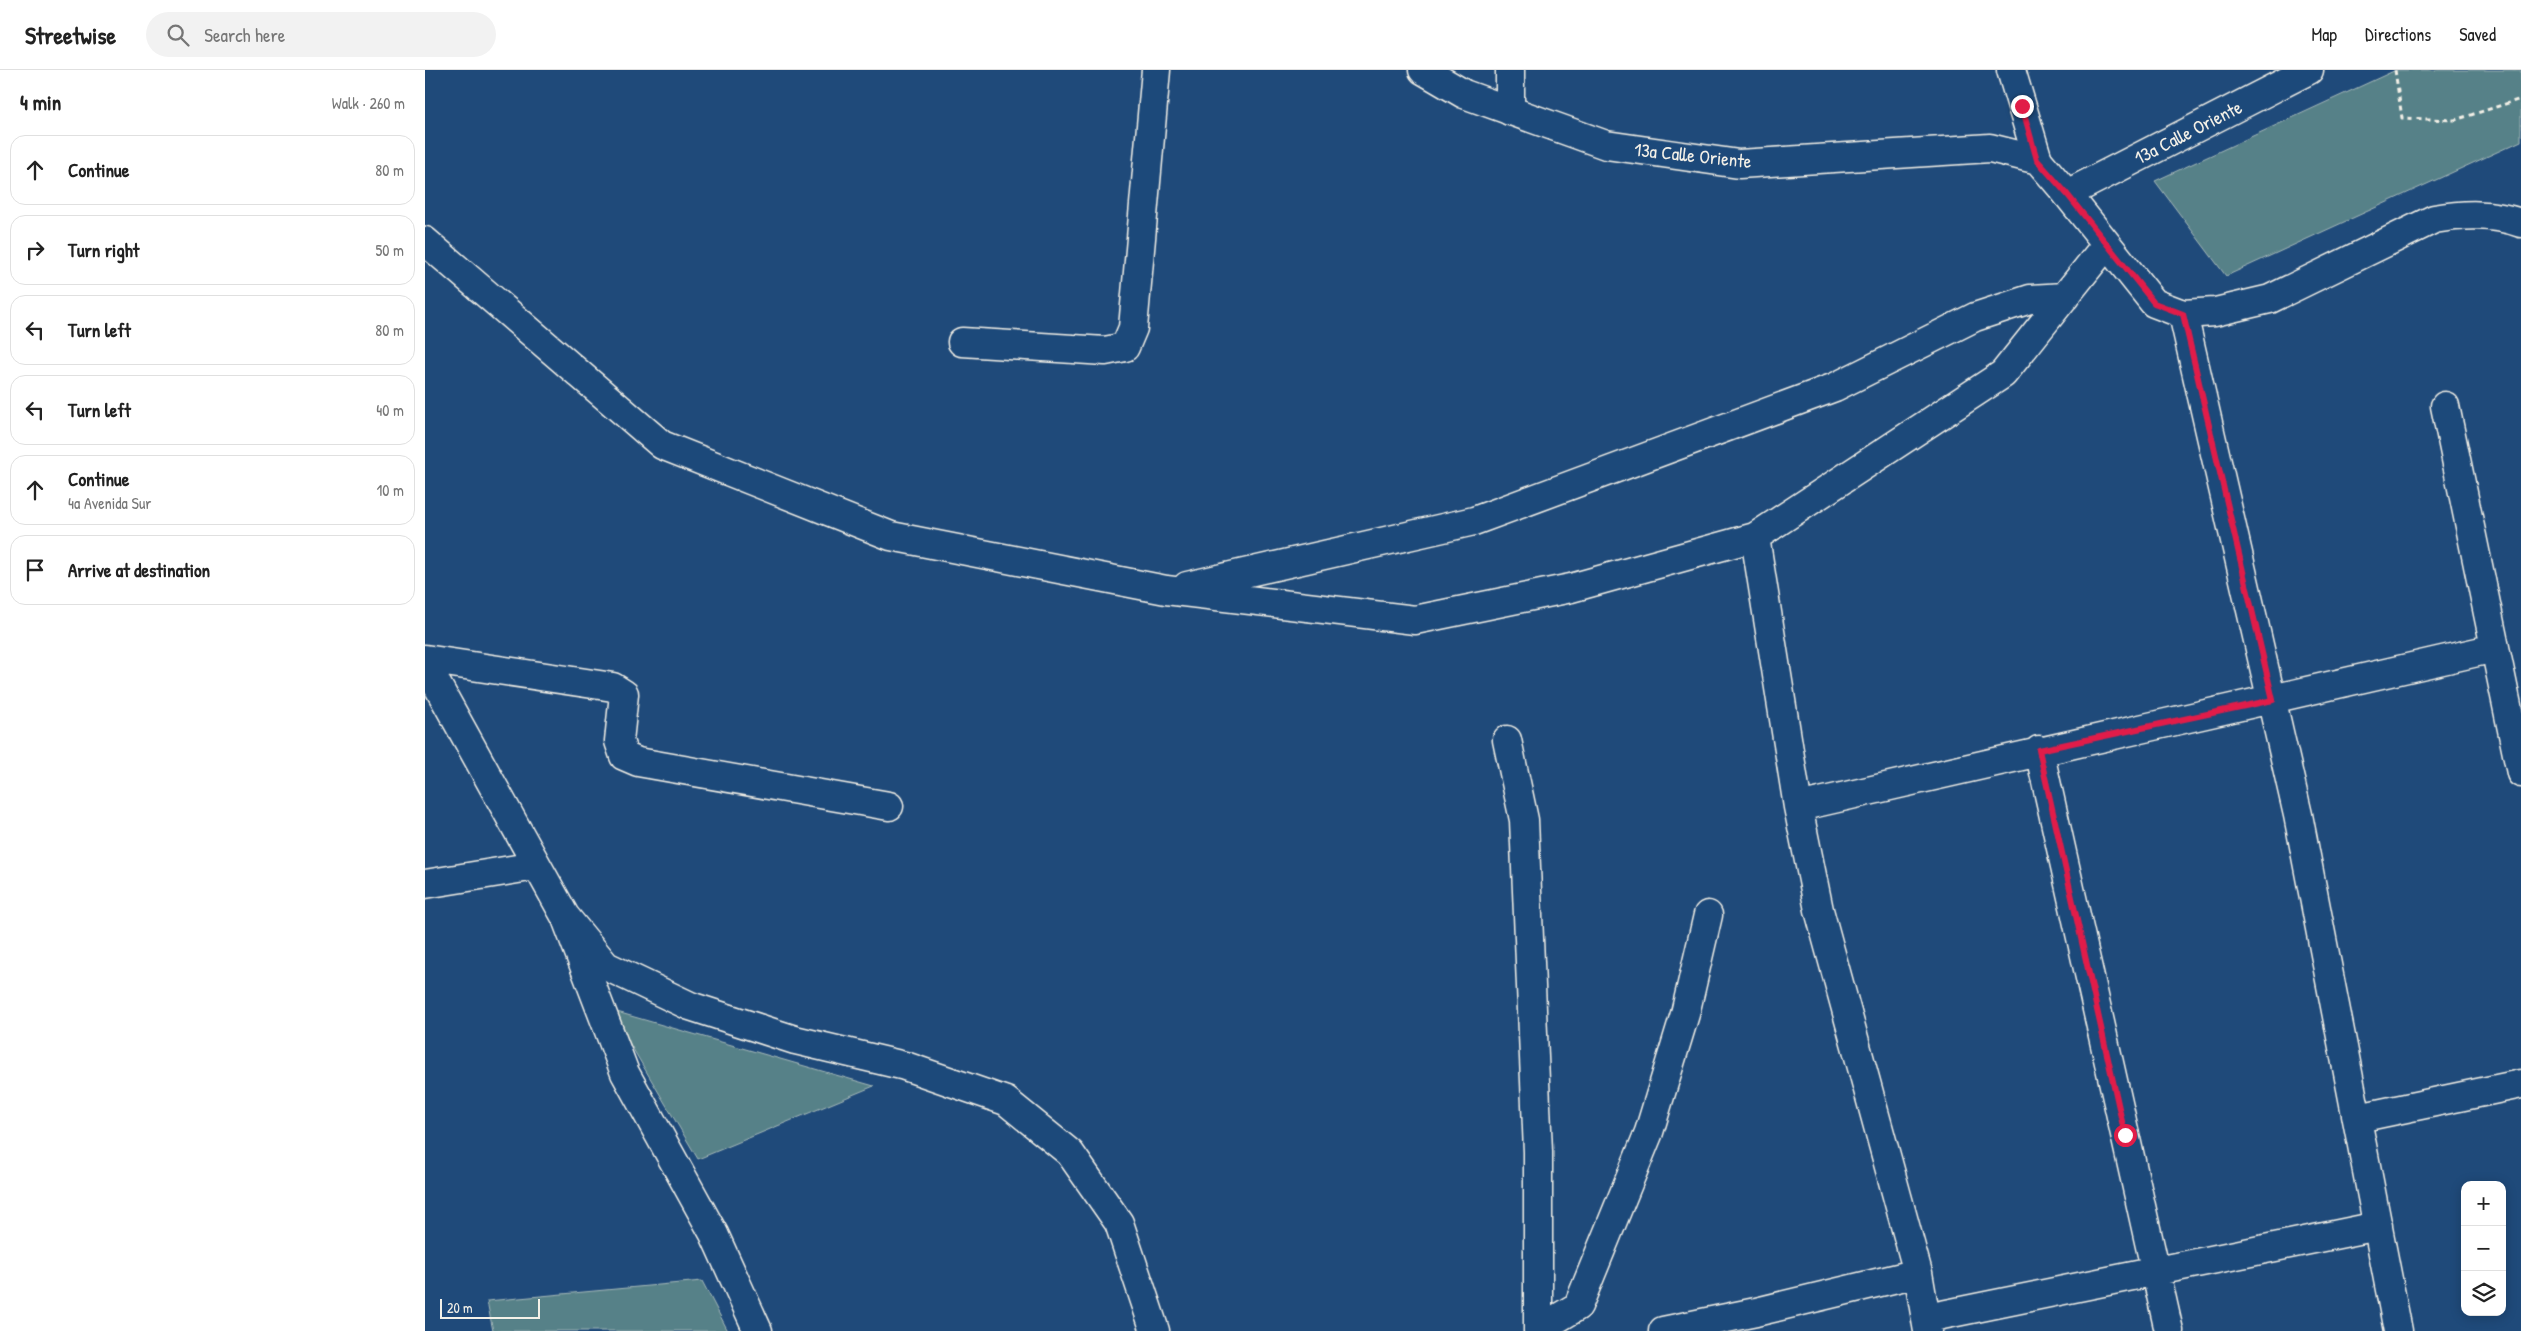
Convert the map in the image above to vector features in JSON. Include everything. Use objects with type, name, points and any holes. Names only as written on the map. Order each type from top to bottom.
[{"type":"street","points":[[962,342],[1105,351],[1125,348],[1133,328],[1156,70]]},
{"type":"street","name":"13a Calle Oriente","points":[[1423,70],[1464,94],[1606,145],[1739,164],[1990,148],[2037,160]]},
{"type":"street","points":[[1510,70],[1510,111]]},
{"type":"street","points":[[2011,70],[2037,160],[2067,194],[2154,303],[2183,314],[2215,312],[2269,299],[2434,219],[2463,214],[2501,216],[2521,223]]},
{"type":"street","name":"13a Calle Oriente","points":[[2067,194],[2309,70]]},
{"type":"street","points":[[425,241],[662,445],[891,536],[1166,590],[1415,620],[1571,588],[1755,537],[2003,374],[2106,245]]},
{"type":"street","points":[[1166,590],[1474,522],[1835,387],[1975,316],[2030,299],[2065,297]]},
{"type":"street","points":[[2183,314],[2273,700],[2298,816],[2399,1331]]},
{"type":"street","points":[[2445,406],[2521,773]]},
{"type":"street","points":[[1755,537],[1798,807],[1819,910],[1918,1273],[1927,1325],[2155,1271],[2379,1226]]},
{"type":"street","points":[[1798,807],[2039,750],[2273,700],[2495,648]]},
{"type":"street","points":[[425,661],[613,686],[624,694],[619,741],[624,756],[638,762],[889,806]]},
{"type":"street","points":[[425,661],[565,916],[606,966],[690,1006],[795,1040],[905,1066],[1006,1101],[1069,1153],[1119,1223],[1155,1331]]},
{"type":"street","points":[[1507,740],[1524,820],[1538,1152],[1538,1330]]},
{"type":"street","points":[[2039,750],[2169,1331]]},
{"type":"street","points":[[425,884],[536,866]]},
{"type":"street","points":[[1538,1330],[1577,1306],[1649,1132],[1685,1014],[1708,915]]},
{"type":"street","points":[[565,916],[625,1074],[714,1234],[758,1331]]},
{"type":"street","points":[[2358,1118],[2521,1084]]},
{"type":"street","points":[[1663,1331],[1918,1273]]},
{"type":"path","points":[[2395,70],[2402,118],[2455,120],[2521,99]]},
{"type":"green space","points":[[2396,70],[2521,70],[2521,141],[2226,276],[2155,181]]},
{"type":"green space","points":[[610,1010],[874,1086],[698,1159]]},
{"type":"green space","points":[[702,1281],[728,1331],[493,1331],[487,1301]]},
{"type":"route","points":[[2022,106],[2037,160],[2067,194],[2154,303],[2183,314],[2273,700],[2039,750],[2125,1135]]}]
